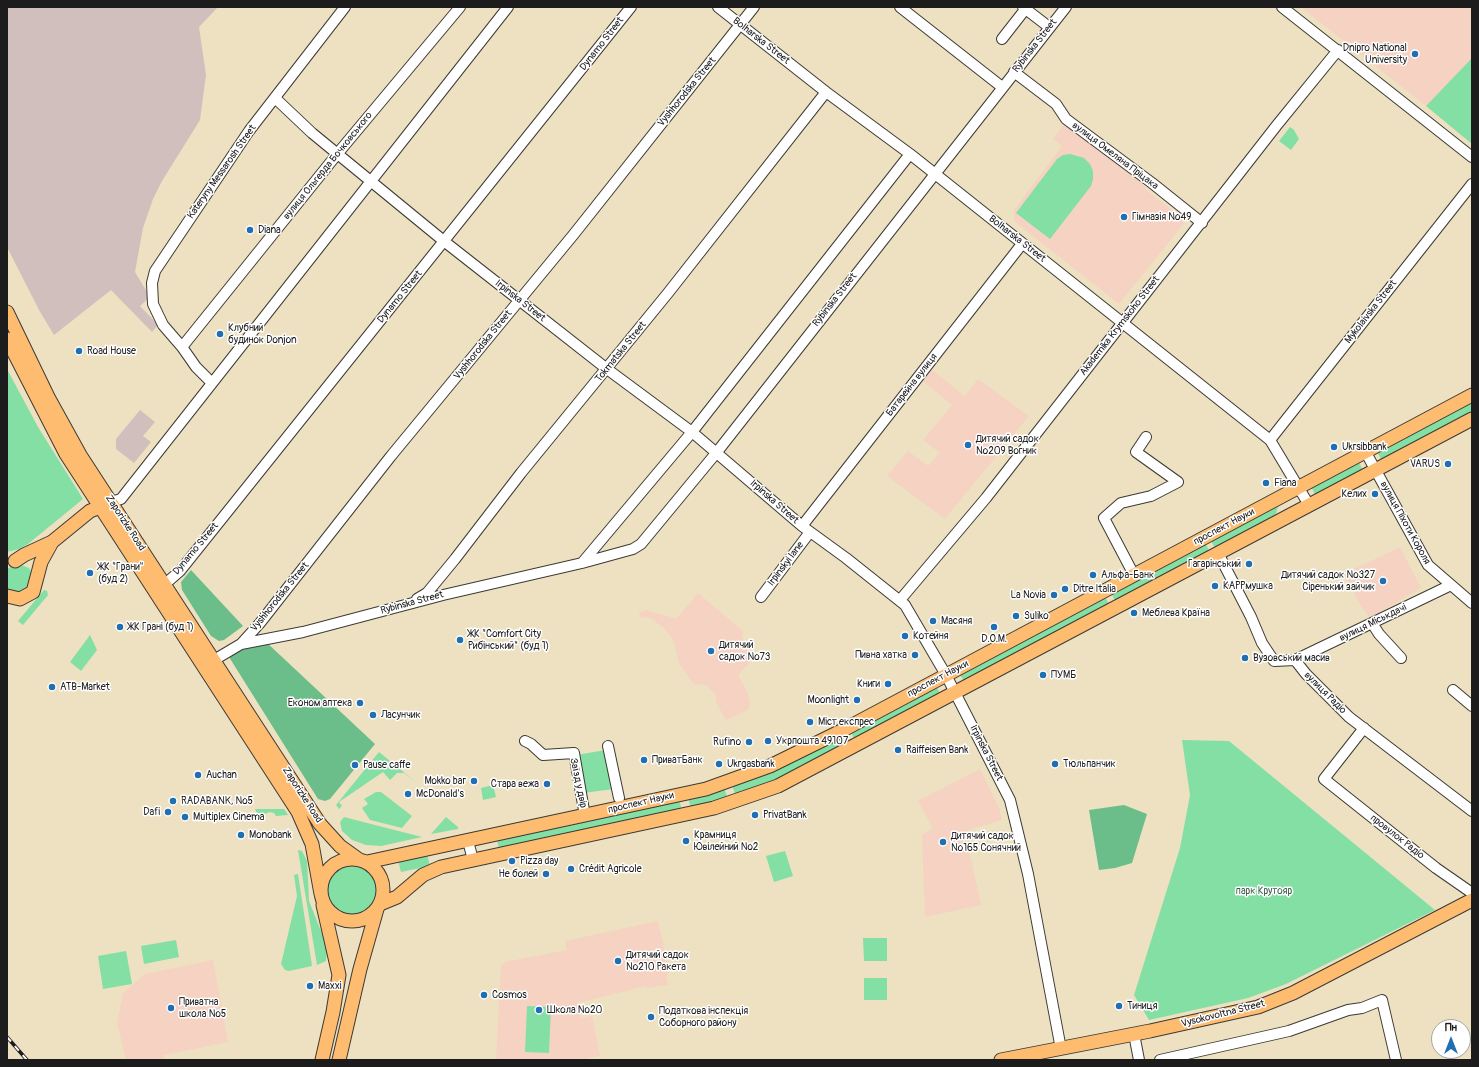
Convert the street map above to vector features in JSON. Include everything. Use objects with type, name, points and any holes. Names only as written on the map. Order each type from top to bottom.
[{"type":"main road","name":"Zaporizke Road","points":[[7,312],[49,399],[106,504],[298,812],[312,844],[339,975],[333,1012],[322,1060]]},
{"type":"main road","name":"Zaporizke Road","points":[[7,339],[63,449],[165,584],[320,824],[340,846],[363,861]]},
{"type":"main road","name":"проспект Науки","points":[[363,861],[468,841],[706,789],[751,774],[845,729],[1472,395]]},
{"type":"main road","name":"проспект Науки","points":[[379,906],[397,896],[429,872],[473,860],[685,815],[740,801],[778,786],[955,694],[1472,419]]},
{"type":"main road","points":[[10,562],[52,542],[90,511],[106,504]]},
{"type":"main road","points":[[7,596],[20,599],[30,596],[36,587],[37,577],[42,562],[52,542]]},
{"type":"main road","points":[[10,562],[28,563],[34,569],[37,577]]},
{"type":"main road","points":[[339,1060],[360,969],[379,906],[383,888],[382,880],[376,870],[363,861],[343,860],[335,864],[323,877],[322,898],[333,915],[342,920],[352,921],[366,918],[379,906]]},
{"type":"main road","name":"Vysokovoltna Street","points":[[1001,1060],[1061,1049],[1245,1010],[1286,996],[1472,900]]},
{"type":"street","name":"Kateryny Messarosh Street","points":[[182,347],[162,325],[153,304],[152,283],[155,271],[249,131],[345,7]]},
{"type":"street","name":"вулиця Ольгерда Бочковського","points":[[182,347],[338,153],[460,7]]},
{"type":"street","points":[[106,504],[121,499],[211,382],[508,7]]},
{"type":"street","name":"Dynamo Street","points":[[165,584],[180,571],[445,242],[631,7]]},
{"type":"street","name":"Bolharska Street","points":[[718,7],[740,26],[826,92],[910,154],[1270,440],[1308,505]]},
{"type":"street","name":"Vyshhorodska Street","points":[[241,644],[260,623],[387,462],[519,301],[754,7]]},
{"type":"street","points":[[900,7],[1002,87]]},
{"type":"street","name":"Rybinska Street","points":[[241,644],[303,632],[408,604],[582,563],[633,549],[641,544],[717,452],[1066,7]]},
{"type":"street","points":[[1282,7],[1472,156]]},
{"type":"street","points":[[1002,39],[1025,8],[1049,27]]},
{"type":"street","name":"Akademika Krymskoho Street","points":[[900,600],[986,498],[1277,125],[1338,50]]},
{"type":"street","name":"вулиця Омеляна Пріцака","points":[[1014,72],[1056,104],[1066,119],[1152,183],[1202,223]]},
{"type":"street","name":"Tokmatska Street","points":[[408,604],[426,593],[521,473],[607,369],[826,92]]},
{"type":"street","name":"Irpinska Street","points":[[275,98],[338,153],[445,242],[607,369],[692,432],[806,529],[905,605],[946,675],[1010,800],[1028,874],[1061,1049]]},
{"type":"street","points":[[582,563],[692,432],[910,154]]},
{"type":"street","name":"Mykolaivska Street","points":[[1270,440],[1472,184]]},
{"type":"street","name":"Батарейна вулиця","points":[[806,529],[1022,244]]},
{"type":"street","points":[[182,347],[196,367],[211,382]]},
{"type":"street","points":[[1134,575],[1104,518],[1121,502],[1150,496],[1178,482],[1136,452],[1146,437]]},
{"type":"street","name":"вулиця Піхоти Короля","points":[[1365,451],[1428,565],[1472,603]]},
{"type":"street","name":"Irpinskyi lane","points":[[761,597],[806,529]]},
{"type":"street","points":[[1218,553],[1251,617],[1262,643],[1274,662],[1295,660]]},
{"type":"street","name":"вулиця Міськдачі","points":[[1295,660],[1451,585]]},
{"type":"street","points":[[1372,623],[1379,634],[1401,658]]},
{"type":"street","points":[[214,660],[241,644]]},
{"type":"street","name":"вулиця Радіо","points":[[1295,660],[1306,674],[1336,705],[1472,811]]},
{"type":"street","points":[[1453,690],[1472,706]]},
{"type":"street","name":"провулок Радіо","points":[[1364,728],[1324,779],[1436,868],[1472,893]]},
{"type":"street","name":"Заїзд у двір","points":[[525,741],[531,744],[543,755],[574,753],[585,816]]},
{"type":"street","points":[[608,746],[619,798]]},
{"type":"street","points":[[468,841],[473,860]]},
{"type":"street","points":[[1160,1060],[1289,1031],[1348,1010],[1362,1008],[1382,1000],[1396,1060]]},
{"type":"street","points":[[1134,1034],[1139,1060]]},
{"type":"shaded area","points":[[7,7],[218,7],[199,27],[206,75],[200,120],[162,181],[153,199],[143,228],[135,272],[150,297],[140,306],[158,325],[152,332],[111,290],[54,335],[39,310],[7,247]]},
{"type":"shaded area","name":"Dnipro National University","points":[[1301,7],[1472,7],[1472,58],[1426,106]]},
{"type":"shaded area","name":"Гімназія №49","points":[[1065,123],[1144,183],[1142,185],[1146,188],[1145,189],[1186,221],[1119,304],[1014,221],[1014,210],[1062,146],[1053,139]]},
{"type":"shaded area","name":"Дитячий садок №209 Вогник","points":[[932,370],[965,396],[978,379],[1029,416],[945,519],[887,476],[908,451],[928,466],[940,453],[923,440],[952,405],[923,381]]},
{"type":"shaded area","points":[[140,410],[155,422],[143,436],[151,442],[134,463],[116,449],[116,439]]},
{"type":"shaded area","name":"Дитячий садок №327 Сіренький зайчик","points":[[1400,547],[1421,588],[1370,618],[1361,606],[1344,574]]},
{"type":"shaded area","name":"Дитячий садок №73","points":[[698,593],[744,632],[742,635],[750,662],[738,675],[748,693],[750,704],[748,710],[726,720],[716,702],[716,695],[703,684],[695,685],[679,663],[673,639],[664,628],[652,619],[647,617],[640,618],[639,612],[646,610],[677,618]]},
{"type":"shaded area","name":"Дитячий садок №165 Сонячний","points":[[980,769],[999,808],[1002,820],[962,832],[964,846],[968,846],[981,905],[925,917],[922,835],[933,828],[918,801]]},
{"type":"shaded area","points":[[658,921],[669,969],[666,977],[668,985],[648,988],[645,986],[578,1003],[581,1018],[592,1016],[600,1056],[587,1058],[587,1060],[496,1060],[501,966],[505,962],[567,950],[565,941]]},
{"type":"shaded area","name":"Приватна школа №5","points":[[213,960],[228,1042],[164,1055],[164,1060],[126,1060],[117,1023],[123,993],[145,974]]},
{"type":"green space","points":[[1472,58],[1472,144],[1426,106]]},
{"type":"green space","points":[[1290,127],[1294,130],[1299,139],[1291,150],[1279,141]]},
{"type":"green space","points":[[1070,154],[1084,158],[1090,164],[1093,171],[1093,179],[1091,186],[1050,239],[1016,213],[1057,159],[1063,155]]},
{"type":"green space","points":[[7,369],[38,427],[83,499],[28,544],[19,549],[7,552]]},
{"type":"green space","points":[[1472,399],[1472,413],[1382,461],[1376,450]]},
{"type":"green space","points":[[1358,460],[1363,471],[1316,496],[1310,485]]},
{"type":"green space","points":[[1279,502],[1275,518],[1216,550],[1210,539]]},
{"type":"green space","points":[[1205,542],[1210,553],[1116,603],[1111,592]]},
{"type":"green space","points":[[19,564],[29,568],[34,577],[25,595],[7,592],[7,569]]},
{"type":"green space","points":[[191,570],[243,626],[224,640],[219,641],[211,636],[182,590],[181,582]]},
{"type":"green space","points":[[44,590],[47,591],[48,595],[23,625],[18,621]]},
{"type":"green space","points":[[1104,595],[1110,606],[965,684],[959,672]]},
{"type":"green space","points":[[90,635],[97,650],[81,671],[70,662]]},
{"type":"green space","points":[[265,641],[375,744],[330,799],[325,801],[318,799],[229,657],[241,648]]},
{"type":"green space","points":[[936,685],[941,696],[856,742],[850,731]]},
{"type":"green space","points":[[846,733],[852,744],[777,782],[736,797],[732,785]]},
{"type":"green space","name":"парк Крутояр","points":[[1182,740],[1229,741],[1435,910],[1286,984],[1248,998],[1149,1020],[1134,995],[1180,848],[1190,795]]},
{"type":"green space","points":[[606,750],[614,789],[583,793],[576,755]]},
{"type":"green space","points":[[379,752],[417,783],[404,773],[397,773],[390,780],[383,772],[339,802],[342,806],[339,809],[336,805]]},
{"type":"green space","points":[[493,785],[496,797],[483,800],[481,788]]},
{"type":"green space","points":[[724,787],[728,800],[691,809],[688,797]]},
{"type":"green space","points":[[376,792],[381,792],[412,816],[402,828],[370,820],[362,808],[368,804],[364,799]]},
{"type":"green space","points":[[679,799],[682,811],[499,850],[497,839]]},
{"type":"green space","points":[[1124,805],[1147,814],[1132,863],[1115,868],[1099,870],[1089,810]]},
{"type":"green space","points":[[255,809],[284,809],[288,815],[276,816],[274,813],[269,812],[265,814],[264,818],[259,818]]},
{"type":"green space","points":[[344,817],[422,837],[381,846],[366,845],[352,840],[342,831],[340,822]]},
{"type":"green space","points":[[446,817],[458,827],[458,829],[431,834]]},
{"type":"green space","points":[[298,850],[302,851],[307,861],[309,901],[327,950],[326,961],[317,965]]},
{"type":"green space","points":[[785,851],[793,876],[774,882],[766,856]]},
{"type":"green space","points":[[427,854],[430,866],[401,872],[398,860]]},
{"type":"green space","points":[[351,863],[361,865],[370,871],[376,880],[378,890],[376,900],[370,909],[361,915],[351,917],[341,915],[332,909],[326,900],[324,890],[326,880],[332,871],[341,865]]},
{"type":"green space","points":[[298,874],[312,966],[289,971],[285,970],[281,964],[297,896],[294,875]]},
{"type":"green space","points":[[863,938],[887,938],[887,961],[864,961]]},
{"type":"green space","points":[[176,940],[179,957],[144,964],[141,946]]},
{"type":"green space","points":[[126,951],[132,984],[103,989],[98,956]]},
{"type":"green space","points":[[864,978],[887,978],[887,1000],[864,1000]]},
{"type":"green space","points":[[527,1006],[551,1007],[549,1053],[525,1052]]},
{"type":"railway","points":[[7,1037],[27,1060]]},
{"type":"place","name":"Dnipro National University","points":[[1415,54]]},
{"type":"place","name":"Гімназія №49","points":[[1124,217]]},
{"type":"place","name":"Diana","points":[[250,230]]},
{"type":"place","name":"Клубний будинок Donjon","points":[[220,334]]},
{"type":"place","name":"Road House","points":[[79,351]]},
{"type":"place","name":"Дитячий садок №209 Вогник","points":[[968,445]]},
{"type":"place","name":"Ukrsibbank","points":[[1334,447]]},
{"type":"place","name":"VARUS","points":[[1448,464]]},
{"type":"place","name":"Fiana","points":[[1266,483]]},
{"type":"place","name":"Келих","points":[[1375,494]]},
{"type":"place","name":"Гагарінський","points":[[1249,564]]},
{"type":"place","name":"ЖК \"Грани\" (буд 2)","points":[[90,573]]},
{"type":"place","name":"Альфа-Банк","points":[[1093,575]]},
{"type":"place","name":"Дитячий садок №327 Сіренький зайчик","points":[[1383,581]]},
{"type":"place","name":"КАРРмушка","points":[[1215,586]]},
{"type":"place","name":"Ditre Italia","points":[[1065,589]]},
{"type":"place","name":"La Novia","points":[[1054,595]]},
{"type":"place","name":"Меблева Країна","points":[[1134,613]]},
{"type":"place","name":"Suliko","points":[[1016,616]]},
{"type":"place","name":"Масяня","points":[[933,621]]},
{"type":"place","name":"ЖК Грані (буд 1)","points":[[120,627]]},
{"type":"place","name":"D.O.M.","points":[[994,627]]},
{"type":"place","name":"Котейня","points":[[905,636]]},
{"type":"place","name":"ЖК \"Comfort City Рибінський\" (буд 1)","points":[[460,640]]},
{"type":"place","name":"Дитячий садок №73","points":[[711,651]]},
{"type":"place","name":"Пивна хатка","points":[[915,655]]},
{"type":"place","name":"Вузовський масив","points":[[1245,658]]},
{"type":"place","name":"ПУМБ","points":[[1043,675]]},
{"type":"place","name":"Книги","points":[[888,684]]},
{"type":"place","name":"ATB-Market","points":[[52,687]]},
{"type":"place","name":"Moonlight","points":[[857,700]]},
{"type":"place","name":"Економ аптека","points":[[360,703]]},
{"type":"place","name":"Ласунчик","points":[[373,715]]},
{"type":"place","name":"Міст експрес","points":[[810,722]]},
{"type":"place","name":"Укрпошта 49107","points":[[768,741]]},
{"type":"place","name":"Rufino","points":[[749,742]]},
{"type":"place","name":"Raiffeisen Bank","points":[[898,750]]},
{"type":"place","name":"ПриватБанк","points":[[644,760]]},
{"type":"place","name":"Ukrgasbank","points":[[719,764]]},
{"type":"place","name":"Тюльпанчик","points":[[1055,764]]},
{"type":"place","name":"Pause caffe","points":[[355,765]]},
{"type":"place","name":"Auchan","points":[[198,775]]},
{"type":"place","name":"Mokko bar","points":[[474,781]]},
{"type":"place","name":"Стара вежа","points":[[547,784]]},
{"type":"place","name":"McDonald's","points":[[408,794]]},
{"type":"place","name":"RADABANK, №5","points":[[173,801]]},
{"type":"place","name":"Dafi","points":[[168,812]]},
{"type":"place","name":"PrivatBank","points":[[755,815]]},
{"type":"place","name":"Multiplex Cinema","points":[[185,817]]},
{"type":"place","name":"Monobank","points":[[241,835]]},
{"type":"place","name":"Крамниця Ювілейний №2","points":[[686,841]]},
{"type":"place","name":"Дитячий садок №165 Сонячний","points":[[943,842]]},
{"type":"place","name":"Pizza day","points":[[512,861]]},
{"type":"place","name":"Crédit Agricole","points":[[571,869]]},
{"type":"place","name":"Не болей","points":[[546,874]]},
{"type":"place","name":"Дитячий садок №210 Ракета","points":[[618,961]]},
{"type":"place","name":"Maxxi","points":[[310,986]]},
{"type":"place","name":"Cosmos","points":[[484,995]]},
{"type":"place","name":"Тиниця","points":[[1119,1006]]},
{"type":"place","name":"Приватна школа №5","points":[[171,1008]]},
{"type":"place","name":"Школа №20","points":[[539,1010]]},
{"type":"place","name":"Податкова інспекція Соборного району","points":[[651,1017]]}]
